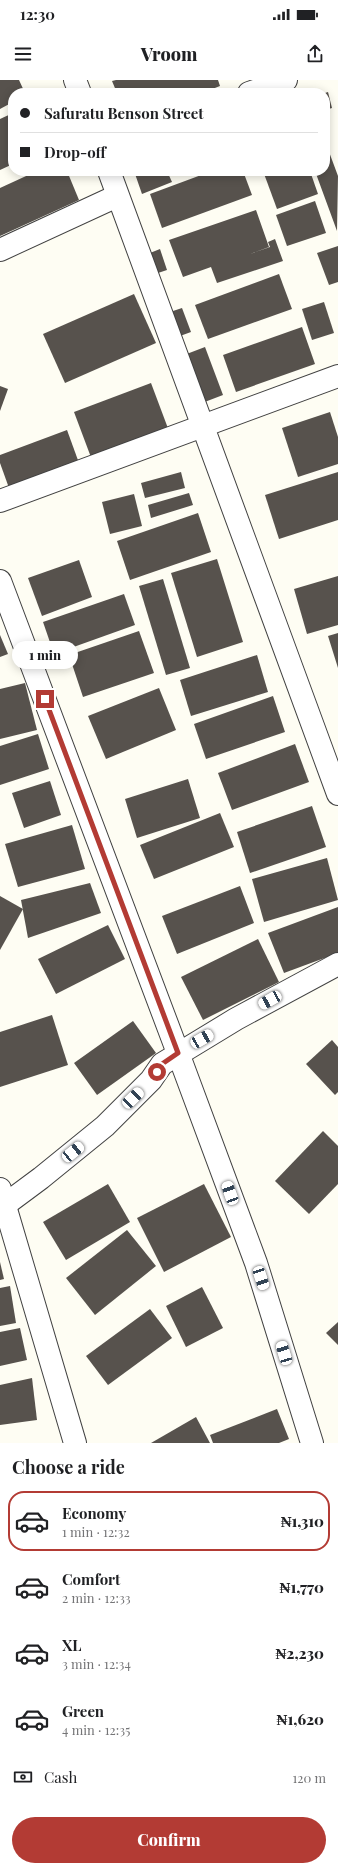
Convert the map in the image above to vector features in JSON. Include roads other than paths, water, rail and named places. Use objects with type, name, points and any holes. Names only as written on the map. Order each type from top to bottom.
[{"type":"street","points":[[263,88],[286,80]]},
{"type":"street","points":[[111,176],[338,794]]},
{"type":"street","points":[[0,250],[117,196]]},
{"type":"street","points":[[0,500],[338,376]]},
{"type":"street","points":[[0,581],[256,1263],[312,1443]]},
{"type":"street","points":[[75,1443],[2,1200],[40,1178],[105,1126],[151,1080],[162,1064],[178,1053],[286,991],[338,964]]}]
